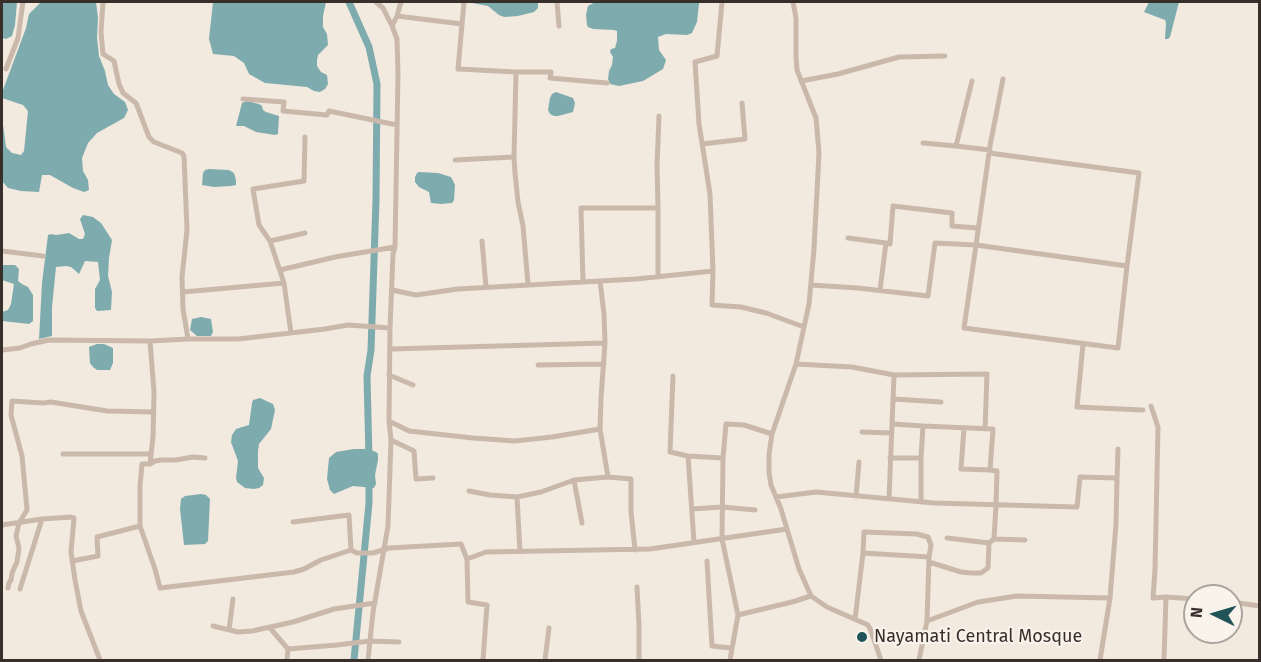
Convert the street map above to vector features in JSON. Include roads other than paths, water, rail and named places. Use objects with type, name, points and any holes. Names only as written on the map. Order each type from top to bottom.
[{"type":"street","points":[[6,69],[18,38],[23,2]]},
{"type":"street","points":[[103,2],[101,32],[103,54],[114,62],[123,93],[136,103],[149,137],[154,142],[182,153],[184,156],[187,230],[183,260],[183,292],[188,339]]},
{"type":"street","points":[[368,660],[368,641],[388,526],[394,124],[398,51],[397,39],[392,26],[383,8],[376,2]]},
{"type":"street","points":[[392,26],[401,2]]},
{"type":"street","points":[[464,2],[458,69],[551,72],[550,78],[607,83]]},
{"type":"street","points":[[557,2],[559,26]]},
{"type":"street","points":[[722,2],[717,56],[694,62],[699,124],[710,194],[712,305],[766,313],[804,327]]},
{"type":"street","points":[[793,2],[796,18],[797,70],[816,118],[819,153],[809,304],[796,364],[772,434],[769,472],[771,485],[799,569],[811,596],[827,607],[868,625],[881,660]]},
{"type":"street","points":[[397,16],[462,24]]},
{"type":"street","points":[[801,81],[838,74],[899,57],[945,56]]},
{"type":"street","points":[[516,72],[514,157],[528,284]]},
{"type":"street","points":[[923,144],[956,146],[989,151],[1139,173],[1118,348],[964,328],[989,151],[1003,79]]},
{"type":"street","points":[[956,146],[972,81]]},
{"type":"street","points":[[243,99],[284,102],[283,111],[327,115],[329,111],[394,124]]},
{"type":"street","points":[[702,144],[745,139],[742,103]]},
{"type":"street","points":[[658,277],[659,116]]},
{"type":"street","points":[[291,333],[284,284],[270,241],[260,225],[253,189],[304,181],[305,137]]},
{"type":"street","points":[[455,160],[514,157]]},
{"type":"street","points":[[848,238],[890,244],[893,206],[952,213],[952,226],[978,228]]},
{"type":"street","points":[[583,282],[581,208],[658,208]]},
{"type":"street","points":[[270,241],[305,232]]},
{"type":"street","points":[[482,240],[486,287]]},
{"type":"street","points":[[880,290],[886,243]]},
{"type":"street","points":[[811,285],[928,296],[936,243],[976,245],[1127,266]]},
{"type":"street","points":[[280,270],[335,257],[392,248]]},
{"type":"street","points":[[2,251],[43,256]]},
{"type":"street","points":[[392,290],[416,295],[458,289],[658,277],[713,271]]},
{"type":"street","points":[[600,281],[605,343],[600,429],[608,477]]},
{"type":"street","points":[[183,292],[284,284]]},
{"type":"street","points":[[2,350],[49,340],[238,339],[348,326],[390,328]]},
{"type":"street","points":[[150,341],[154,392],[150,464]]},
{"type":"street","points":[[390,350],[605,343]]},
{"type":"street","points":[[1083,344],[1077,407],[1143,410]]},
{"type":"street","points":[[538,365],[604,364]]},
{"type":"street","points":[[796,364],[852,367],[894,375],[987,374],[985,429]]},
{"type":"street","points":[[389,375],[413,385]]},
{"type":"street","points":[[889,499],[894,375]]},
{"type":"street","points":[[673,376],[670,452],[688,456],[723,458]]},
{"type":"street","points":[[894,399],[941,402]]},
{"type":"street","points":[[8,588],[17,562],[18,523],[27,510],[22,456],[11,415],[12,400],[51,402],[107,411],[154,412]]},
{"type":"street","points":[[1151,406],[1158,427],[1153,598],[1183,599]]},
{"type":"street","points":[[389,421],[409,431],[515,441],[600,429]]},
{"type":"street","points":[[730,660],[738,615],[722,539],[723,458],[726,424],[744,425],[772,434]]},
{"type":"street","points":[[892,424],[993,429],[990,471]]},
{"type":"street","points":[[921,501],[923,426]]},
{"type":"street","points":[[863,553],[929,560],[961,572],[981,573],[988,568],[996,505],[997,471],[961,469],[964,428]]},
{"type":"street","points":[[862,432],[892,433]]},
{"type":"street","points":[[391,440],[414,451],[416,479],[432,478]]},
{"type":"street","points":[[1100,660],[1110,598],[1116,524],[1118,449]]},
{"type":"street","points":[[63,454],[151,454]]},
{"type":"street","points":[[688,456],[694,542]]},
{"type":"street","points":[[205,458],[161,460],[142,464],[140,526],[160,588],[294,572],[321,560],[354,551],[373,554],[389,549],[460,544],[467,559],[468,602],[487,605],[483,660]]},
{"type":"street","points":[[890,458],[921,458]]},
{"type":"street","points":[[856,497],[859,462]]},
{"type":"street","points":[[469,491],[517,497],[541,492],[574,480],[608,477],[631,479],[631,512],[635,550]]},
{"type":"street","points":[[776,497],[816,492],[921,501],[1077,507],[1080,477],[1117,478]]},
{"type":"street","points":[[574,480],[582,523]]},
{"type":"street","points":[[517,497],[520,552]]},
{"type":"street","points":[[692,509],[722,507],[755,510]]},
{"type":"street","points":[[293,522],[349,515],[354,551]]},
{"type":"street","points":[[2,525],[42,519],[74,518],[71,552],[75,580],[81,611],[100,660]]},
{"type":"street","points":[[20,589],[42,519]]},
{"type":"street","points":[[72,561],[98,556],[97,537],[140,526]]},
{"type":"street","points":[[467,559],[486,552],[650,549],[787,529]]},
{"type":"street","points":[[855,619],[864,532],[902,533],[928,537],[931,545],[927,621],[919,660]]},
{"type":"street","points":[[947,538],[992,541],[1025,540]]},
{"type":"street","points":[[707,561],[712,646],[731,648]]},
{"type":"street","points":[[637,587],[639,660]]},
{"type":"street","points":[[738,615],[811,596]]},
{"type":"street","points":[[927,621],[978,602],[1017,596],[1110,598]]},
{"type":"street","points":[[1164,660],[1166,597]]},
{"type":"street","points":[[229,630],[233,599]]},
{"type":"street","points":[[213,626],[238,632],[270,628],[334,609],[375,603]]},
{"type":"street","points":[[1243,604],[1260,606]]},
{"type":"street","points":[[270,628],[288,649],[287,660]]},
{"type":"street","points":[[545,660],[549,628]]},
{"type":"street","points":[[288,649],[368,641],[399,642]]},
{"type":"water","points":[[2,2],[17,2],[12,36],[6,39],[2,38]]},
{"type":"water","points":[[41,2],[96,2],[99,56],[108,85],[114,94],[125,102],[128,110],[124,118],[97,133],[88,143],[82,158],[83,171],[88,180],[89,190],[84,192],[50,175],[42,175],[39,192],[8,188],[2,181],[2,117],[6,147],[12,153],[21,155],[24,151],[28,111],[23,105],[2,98],[3,90],[29,14]]},
{"type":"water","points":[[213,2],[326,2],[323,27],[327,34],[328,45],[318,55],[317,60],[317,66],[321,72],[327,75],[328,84],[325,89],[320,92],[307,87],[265,83],[249,74],[244,63],[234,56],[213,54],[209,39]]},
{"type":"water","points":[[471,2],[538,2],[538,8],[534,12],[504,17],[488,6]]},
{"type":"water","points":[[595,2],[699,2],[699,4],[697,22],[692,33],[687,35],[666,34],[658,37],[659,50],[666,60],[663,69],[643,81],[619,86],[610,84],[608,79],[613,57],[610,52],[615,48],[617,31],[593,29],[587,25],[588,6]]},
{"type":"water","points":[[1149,2],[1179,2],[1168,39],[1165,39],[1165,20],[1144,12]]},
{"type":"water","points":[[556,92],[573,98],[575,103],[573,112],[558,116],[550,114],[548,110],[550,98]]},
{"type":"water","points":[[247,101],[259,104],[266,112],[279,116],[278,134],[256,132],[244,126],[236,126],[242,103]]},
{"type":"water","points":[[209,169],[229,170],[234,173],[236,185],[214,187],[202,185],[203,173]]},
{"type":"water","points":[[419,172],[438,173],[451,177],[455,185],[452,203],[431,203],[429,192],[415,182],[415,177]]},
{"type":"water","points":[[83,215],[93,217],[101,223],[112,240],[108,276],[112,292],[111,310],[97,311],[95,308],[95,289],[100,280],[98,262],[85,261],[79,274],[71,267],[56,267],[52,336],[39,339],[42,283],[48,235],[69,233],[83,239],[85,234],[80,219]]},
{"type":"water","points":[[3,265],[15,265],[19,269],[18,281],[28,287],[33,295],[33,321],[29,324],[2,321],[2,312],[8,310],[11,304],[14,284],[2,280]]},
{"type":"water","points":[[201,317],[211,319],[213,332],[211,336],[197,336],[190,330],[192,319]]},
{"type":"water","points":[[97,344],[113,348],[113,363],[110,370],[97,370],[90,363],[89,347]]},
{"type":"water","points":[[260,398],[273,404],[275,410],[271,429],[259,444],[258,468],[264,478],[263,485],[254,489],[245,488],[237,482],[236,478],[238,461],[231,442],[232,435],[236,429],[249,425],[253,400]]},
{"type":"water","points":[[367,449],[378,454],[376,484],[374,488],[353,486],[334,494],[330,490],[327,479],[329,458],[336,452]]},
{"type":"water","points":[[201,494],[210,499],[208,541],[205,544],[184,545],[181,499],[185,496]]},
{"type":"waterway","points":[[349,2],[369,47],[377,84],[371,350],[367,376],[369,458]]},
{"type":"waterway","points":[[354,660],[369,503],[369,481]]},
{"type":"place","name":"Nayamati Central Mosque","points":[[862,637]]}]
